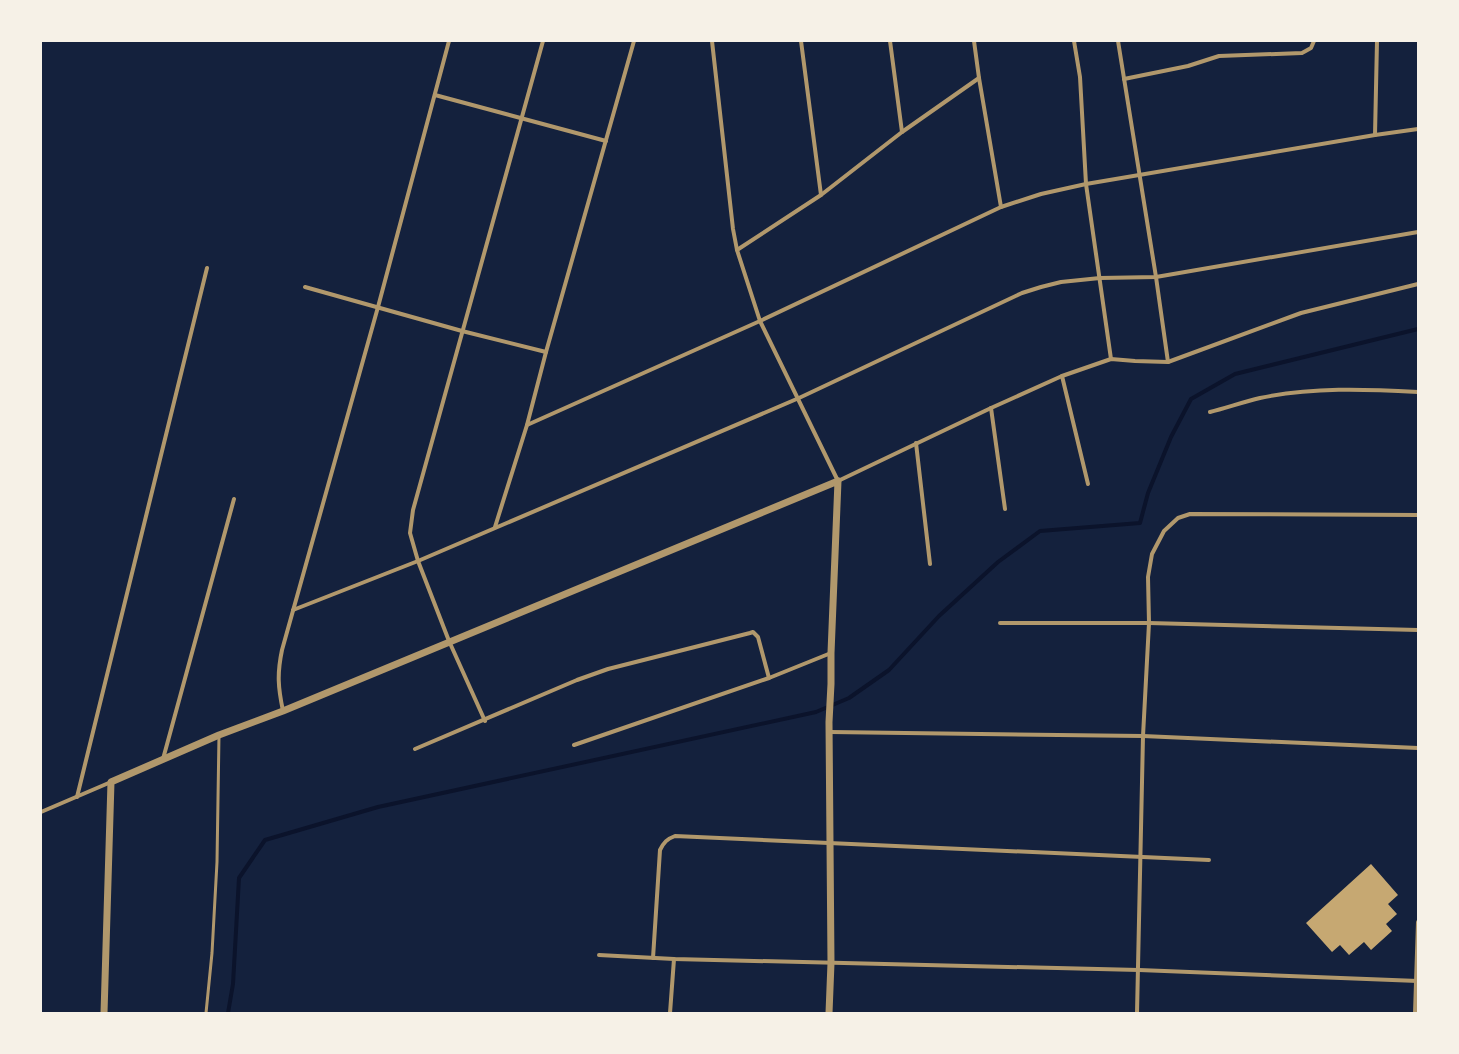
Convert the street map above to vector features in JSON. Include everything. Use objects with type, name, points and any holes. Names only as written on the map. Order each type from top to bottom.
[{"type":"street","points":[[283,711],[279,688],[278,668],[378,307],[449,41]]},
{"type":"street","points":[[484,721],[449,642],[418,561],[410,533],[413,510],[543,41]]},
{"type":"street","points":[[495,527],[527,425],[546,352],[634,41]]},
{"type":"street","points":[[712,41],[733,229],[737,250],[760,321],[799,398],[838,481],[829,722],[830,1013]]},
{"type":"street","points":[[801,41],[820,195]]},
{"type":"street","points":[[890,41],[902,132]]},
{"type":"street","points":[[974,41],[1001,207]]},
{"type":"street","points":[[1074,41],[1080,77],[1086,184],[1111,359]]},
{"type":"street","points":[[1118,41],[1156,276],[1168,362]]},
{"type":"street","points":[[1124,79],[1188,66],[1219,56],[1302,53],[1311,48],[1314,41]]},
{"type":"street","points":[[1375,135],[1376,41]]},
{"type":"street","points":[[737,250],[820,195],[902,132],[979,78]]},
{"type":"street","points":[[435,95],[606,141]]},
{"type":"street","points":[[527,425],[760,321],[1001,207],[1041,194],[1086,184],[1418,129]]},
{"type":"street","points":[[293,610],[418,561],[799,398],[1022,293],[1061,282],[1100,278],[1156,276],[1418,232]]},
{"type":"street","points":[[77,797],[207,268]]},
{"type":"street","points":[[41,812],[219,735],[283,711],[838,481],[916,443],[1062,376],[1111,359],[1168,362],[1301,313],[1418,284]]},
{"type":"street","points":[[305,287],[462,331],[546,352]]},
{"type":"street","points":[[1062,376],[1088,484]]},
{"type":"street","points":[[1210,412],[1260,398],[1312,391],[1377,390],[1418,392]]},
{"type":"street","points":[[991,408],[1005,509]]},
{"type":"street","points":[[916,443],[930,564]]},
{"type":"street","points":[[163,759],[234,499]]},
{"type":"street","points":[[1137,1013],[1143,736],[1149,623],[1148,576],[1152,554],[1164,531],[1178,518],[1190,514],[1418,515]]},
{"type":"street","points":[[1000,623],[1149,623],[1418,630]]},
{"type":"street","points":[[416,749],[577,680],[753,632],[758,637],[769,678]]},
{"type":"street","points":[[574,745],[769,678],[831,653]]},
{"type":"street","points":[[830,732],[1143,736],[1418,748]]},
{"type":"street","points":[[104,1013],[111,782]]},
{"type":"street","points":[[653,958],[660,850],[668,838],[675,836],[1209,860]]},
{"type":"street","points":[[1414,1013],[1417,981],[1418,922]]},
{"type":"street","points":[[599,955],[674,959],[1138,970],[1417,981]]},
{"type":"street","points":[[670,1013],[674,959]]},
{"type":"lane","points":[[206,1013],[212,953],[217,862],[219,735]]},
{"type":"building","points":[[1371,864],[1398,895],[1388,904],[1397,914],[1386,924],[1392,931],[1371,950],[1364,942],[1349,955],[1340,945],[1332,952],[1306,923]]},
{"type":"waterway","points":[[228,1013],[233,984],[239,878],[265,840],[378,807],[816,712],[849,698],[889,670],[939,616],[998,562],[1040,531],[1140,523],[1148,493],[1171,437],[1191,399],[1235,374],[1418,329]]}]
